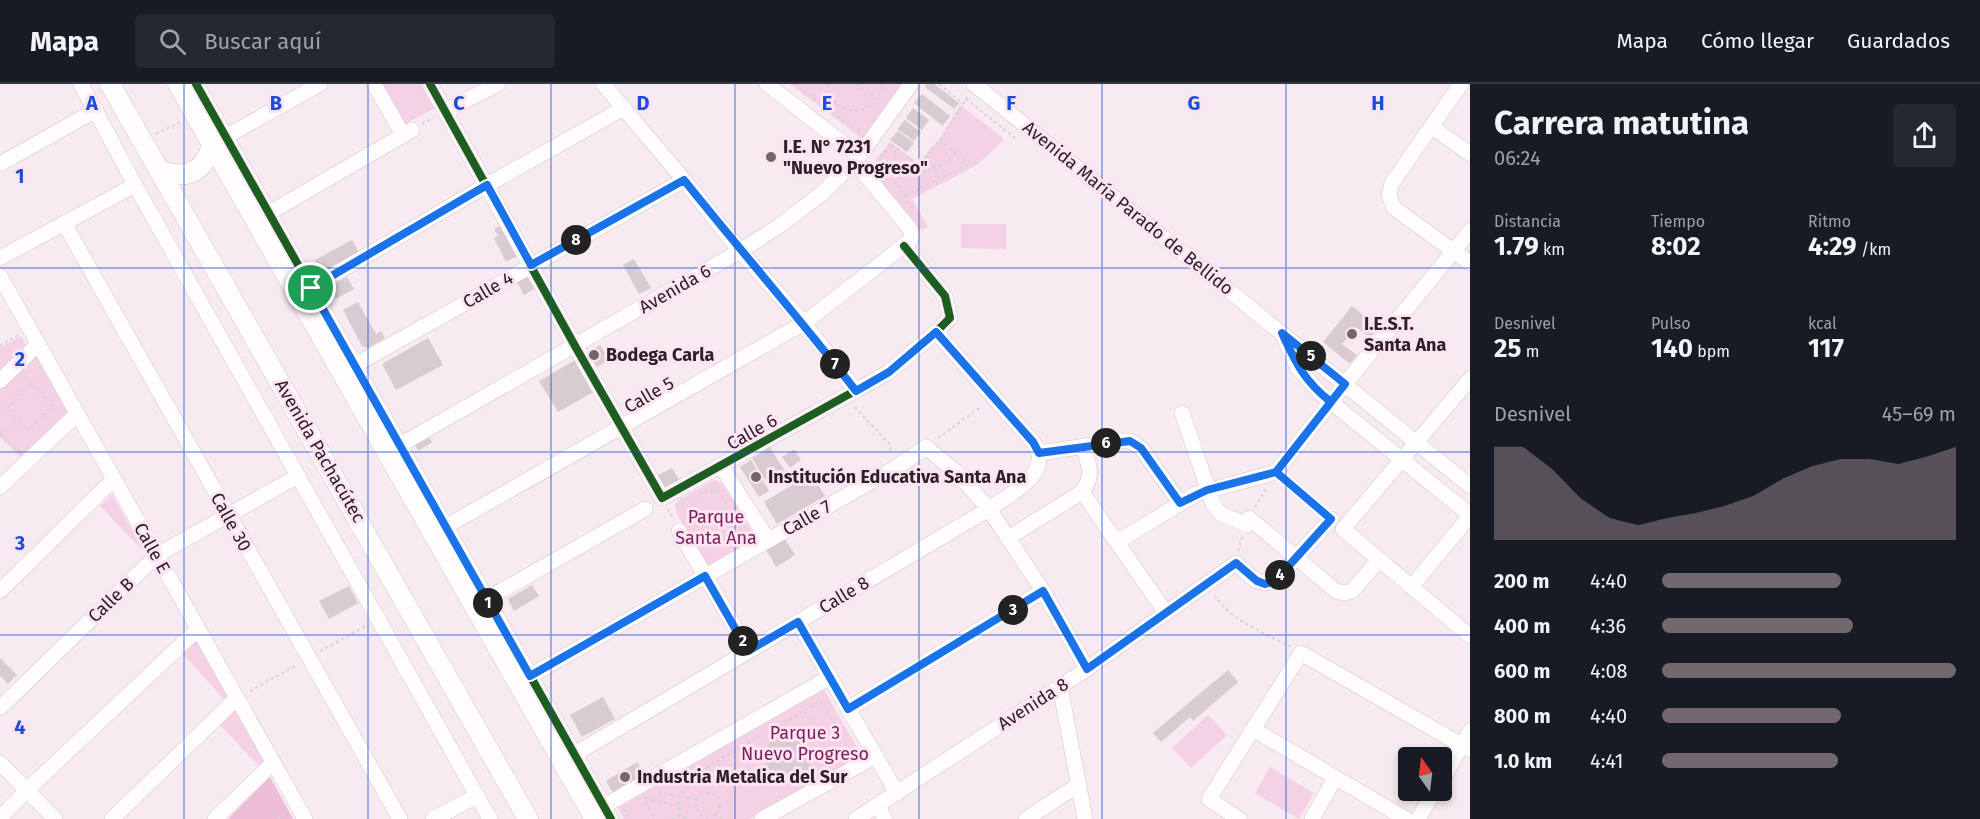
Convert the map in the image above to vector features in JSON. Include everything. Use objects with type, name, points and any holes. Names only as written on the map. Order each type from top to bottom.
[{"type":"main road","name":"Avenida Pachacútec","points":[[110,84],[528,819]]},
{"type":"main road","points":[[178,84],[196,114],[219,141],[603,815]]},
{"type":"main road","points":[[161,171],[174,175],[187,174],[200,168],[219,141]]},
{"type":"street","name":"Avenida Pachacútec","points":[[81,84],[135,185],[490,819]]},
{"type":"street","points":[[196,84],[219,141],[269,213],[575,754],[603,815],[830,677]]},
{"type":"street","points":[[219,141],[320,84]]},
{"type":"street","points":[[269,213],[407,132],[374,84]]},
{"type":"street","points":[[430,84],[622,428],[674,501]]},
{"type":"street","points":[[445,111],[498,84]]},
{"type":"street","points":[[603,84],[740,251],[804,324],[851,394]]},
{"type":"street","points":[[767,84],[857,159],[910,229],[911,240],[904,246],[945,296],[950,318],[936,332],[1033,442],[1039,453],[1130,441],[1141,448],[1180,503]]},
{"type":"street","name":"Avenida 6","points":[[400,445],[740,251],[779,226],[821,194],[857,159],[911,84]]},
{"type":"street","name":"Avenida María Parado de Bellido","points":[[975,84],[1470,486]]},
{"type":"street","points":[[1461,84],[1392,183],[1389,195],[1394,208],[1470,263]]},
{"type":"street","points":[[311,288],[624,108]]},
{"type":"street","points":[[0,164],[96,110]]},
{"type":"street","points":[[1432,127],[1470,154]]},
{"type":"street","name":"Calle 4","points":[[355,365],[684,180]]},
{"type":"street","points":[[0,258],[135,185]]},
{"type":"street","name":"Calle 30","points":[[64,223],[400,819]]},
{"type":"street","points":[[1117,543],[1180,503],[1207,490],[1276,472],[1470,231]]},
{"type":"street","name":"Calle 5","points":[[445,527],[804,324],[904,246]]},
{"type":"street","name":"Calle E","points":[[0,276],[304,819]]},
{"type":"street","name":"Calle 6","points":[[674,501],[721,466],[889,372],[936,332]]},
{"type":"street","name":"Avenida María Parado de Bellido","points":[[1282,333],[1297,366],[1320,393],[1470,516]]},
{"type":"street","points":[[0,381],[38,344]]},
{"type":"street","points":[[1297,558],[1337,524],[1402,460],[1470,379]]},
{"type":"street","points":[[1182,413],[1207,490],[1214,506],[1221,514],[1248,521],[1336,591],[1344,593],[1352,591],[1379,560]]},
{"type":"street","points":[[0,487],[77,414]]},
{"type":"street","points":[[926,447],[975,490],[989,509],[1043,591],[1087,669]]},
{"type":"street","name":"Calle 7","points":[[530,676],[895,468],[926,447]]},
{"type":"street","points":[[1008,538],[1082,492],[1088,483],[1091,470],[1083,447]]},
{"type":"street","name":"Calle 8","points":[[575,754],[989,509],[1031,478],[1038,466],[1039,453]]},
{"type":"street","points":[[721,466],[768,540]]},
{"type":"street","name":"Calle B","points":[[0,708],[157,555],[298,476]]},
{"type":"street","points":[[0,591],[114,479]]},
{"type":"street","points":[[1082,492],[1166,613]]},
{"type":"street","points":[[487,600],[645,509]]},
{"type":"street","points":[[1411,587],[1470,516]]},
{"type":"street","points":[[1337,524],[1470,636]]},
{"type":"street","points":[[680,531],[748,651]]},
{"type":"street","name":"Avenida 8","points":[[856,819],[1087,669],[1236,563],[1257,581],[1265,584],[1275,581],[1297,558]]},
{"type":"street","points":[[845,713],[1043,591]]},
{"type":"street","points":[[798,622],[830,677],[845,713],[876,756],[897,793]]},
{"type":"street","points":[[0,818],[198,629]]},
{"type":"street","points":[[1239,819],[1209,799],[1301,653],[1466,748]]},
{"type":"street","points":[[1060,686],[1085,819]]},
{"type":"street","points":[[112,819],[237,698]]},
{"type":"street","points":[[1253,729],[1406,819]]},
{"type":"street","points":[[1452,767],[1466,748],[1470,731]]},
{"type":"street","points":[[762,819],[876,756]]},
{"type":"street","points":[[0,763],[55,819]]},
{"type":"street","points":[[220,818],[273,763]]},
{"type":"street","points":[[1312,819],[1335,778]]},
{"type":"street","points":[[1026,819],[1078,785]]},
{"type":"street","points":[[433,819],[477,796]]},
{"type":"street","points":[[1418,819],[1429,801]]},
{"type":"street","points":[[877,805],[885,819]]},
{"type":"path","points":[[794,84],[860,133]]},
{"type":"path","points":[[828,84],[833,100],[849,110],[862,110],[873,104],[878,99],[882,84]]},
{"type":"path","points":[[856,84],[892,110]]},
{"type":"path","points":[[939,84],[963,104]]},
{"type":"path","points":[[873,170],[873,166],[891,144],[918,165],[940,140],[975,84]]},
{"type":"path","points":[[407,132],[445,111]]},
{"type":"path","points":[[143,141],[196,114]]},
{"type":"path","points":[[896,200],[970,164],[940,140]]},
{"type":"path","points":[[895,148],[895,172]]},
{"type":"path","points":[[898,176],[913,175],[935,168],[955,154]]},
{"type":"path","points":[[927,155],[935,168],[938,179]]},
{"type":"path","points":[[894,181],[916,214]]},
{"type":"path","points":[[0,346],[29,328]]},
{"type":"path","points":[[31,383],[53,405],[29,430],[18,419],[7,408],[31,383]]},
{"type":"path","points":[[851,394],[890,445],[895,468]]},
{"type":"path","points":[[926,447],[993,398]]},
{"type":"path","points":[[18,419],[0,436],[27,461]]},
{"type":"path","points":[[1276,472],[1337,524]]},
{"type":"path","points":[[698,518],[697,499],[704,492],[715,490],[724,494],[726,500],[724,538]]},
{"type":"path","points":[[725,492],[731,500]]},
{"type":"path","points":[[680,531],[674,501],[686,505],[712,539],[750,551]]},
{"type":"path","points":[[724,521],[734,524],[738,531],[736,536],[730,540],[724,538]]},
{"type":"path","points":[[717,542],[724,538]]},
{"type":"path","points":[[1208,584],[1220,605],[1233,616],[1301,653]]},
{"type":"path","points":[[679,796],[701,771],[821,701],[846,746],[845,752],[835,756],[829,752],[804,711]]},
{"type":"path","points":[[833,722],[845,713]]},
{"type":"path","points":[[645,799],[657,792],[697,799]]},
{"type":"path","points":[[708,793],[716,795],[720,806],[715,814],[703,816],[696,807],[697,799],[700,795],[708,793]]},
{"type":"path","points":[[679,796],[680,816]]},
{"type":"path","points":[[645,799],[696,807]]},
{"type":"path","points":[[645,799],[654,819]]},
{"type":"path","points":[[715,814],[722,819]]},
{"type":"path","points":[[672,819],[680,816],[687,819]]},
{"type":"green space","points":[[382,84],[421,84],[435,108],[405,124]]},
{"type":"green space","points":[[790,84],[906,84],[865,141]]},
{"type":"green space","points":[[960,105],[1002,137],[1003,141],[977,165],[912,199],[928,227],[919,231],[913,228],[870,167],[890,142],[918,163],[940,139]]},
{"type":"green space","points":[[961,224],[1006,224],[1006,249],[961,248]]},
{"type":"green space","points":[[21,336],[27,348],[0,375],[0,348]]},
{"type":"green space","points":[[36,351],[70,415],[25,461],[0,437],[0,385]]},
{"type":"green space","name":"Parque Santa Ana","points":[[714,480],[722,483],[754,535],[752,542],[709,567],[704,565],[676,512],[675,505],[680,499]]},
{"type":"green space","points":[[112,495],[142,547],[142,550],[100,506]]},
{"type":"green space","points":[[198,637],[230,694],[224,699],[181,652]]},
{"type":"green space","name":"Parque 3 Nuevo Progreso","points":[[823,688],[862,756],[749,819],[624,819],[618,808]]},
{"type":"green space","points":[[235,705],[269,763],[262,769],[217,722]]},
{"type":"green space","points":[[1208,715],[1227,735],[1191,768],[1172,748]]},
{"type":"green space","points":[[1270,767],[1314,793],[1299,819],[1255,793]]},
{"type":"shaded area","points":[[270,777],[293,819],[230,819],[229,818]]},
{"type":"building","points":[[927,84],[934,84],[959,103],[954,109],[925,87]]},
{"type":"building","points":[[922,94],[950,116],[943,126],[914,103]]},
{"type":"building","points":[[913,108],[929,120],[922,130],[906,118]]},
{"type":"building","points":[[905,120],[921,132],[914,141],[897,129]]},
{"type":"building","points":[[898,131],[914,143],[907,152],[890,140]]},
{"type":"building","points":[[502,225],[519,255],[506,262],[494,238],[498,236],[494,229]]},
{"type":"building","points":[[352,240],[359,253],[322,273],[315,260]]},
{"type":"building","points":[[634,259],[651,288],[639,294],[623,265]]},
{"type":"building","points":[[528,272],[537,287],[524,295],[515,279]]},
{"type":"building","points":[[347,277],[354,289],[335,299],[329,287]]},
{"type":"building","points":[[358,302],[376,334],[381,331],[385,338],[368,348],[362,346],[343,310]]},
{"type":"building","name":"I.E.S.T. Santa Ana","points":[[1352,306],[1379,328],[1370,338],[1356,327],[1342,344],[1357,355],[1350,364],[1323,342]]},
{"type":"building","points":[[428,338],[443,365],[396,390],[382,364]]},
{"type":"building","points":[[600,345],[609,359],[597,367],[589,354]]},
{"type":"building","points":[[577,359],[595,391],[558,412],[539,381]]},
{"type":"building","points":[[429,437],[432,442],[418,451],[415,445]]},
{"type":"building","points":[[770,447],[787,475],[769,486],[752,458]]},
{"type":"building","points":[[794,449],[801,460],[790,468],[782,457]]},
{"type":"building","points":[[751,460],[769,491],[759,497],[740,467]]},
{"type":"building","points":[[672,468],[682,485],[666,489],[658,475]]},
{"type":"building","points":[[808,468],[825,496],[777,524],[764,502],[799,481],[801,484],[808,480],[802,471]]},
{"type":"building","points":[[785,539],[795,555],[776,567],[766,550]]},
{"type":"building","points":[[532,585],[539,596],[514,611],[508,599]]},
{"type":"building","points":[[349,586],[358,603],[329,619],[319,601]]},
{"type":"building","points":[[0,658],[17,675],[8,684],[0,676]]},
{"type":"building","points":[[1228,670],[1238,682],[1193,721],[1190,717],[1161,742],[1153,733]]},
{"type":"building","points":[[603,697],[615,719],[582,737],[570,715]]},
{"type":"building","points":[[788,734],[804,741],[811,757],[804,773],[788,780],[772,773],[765,757],[772,741]]},
{"type":"building","name":"Industria Metalica del Sur","points":[[637,762],[645,774],[613,793],[606,781]]},
{"type":"cycle path","points":[[196,84],[611,819]]},
{"type":"cycle path","points":[[430,84],[662,498],[889,372],[950,318],[945,296],[904,246]]},
{"type":"place","name":"I.E. N° 7231 \"Nuevo Progreso\"","points":[[771,157]]},
{"type":"place","name":"I.E.S.T. Santa Ana","points":[[1352,334]]},
{"type":"place","name":"Bodega Carla","points":[[594,355]]},
{"type":"place","name":"Institución Educativa Santa Ana","points":[[756,477]]},
{"type":"place","name":"Industria Metalica del Sur","points":[[625,777]]},
{"type":"route","points":[[311,288],[487,185],[531,265],[684,180],[740,251],[804,324],[856,391],[889,372],[936,332],[1033,442],[1039,453],[1130,441],[1141,448],[1180,503],[1207,490],[1276,472],[1331,402],[1345,384],[1282,333],[1297,366],[1320,393],[1331,402],[1276,472],[1331,519],[1275,581],[1265,584],[1257,581],[1236,563],[1087,669],[1043,591],[848,709],[798,622],[748,651],[705,576],[530,676],[311,288]]}]
